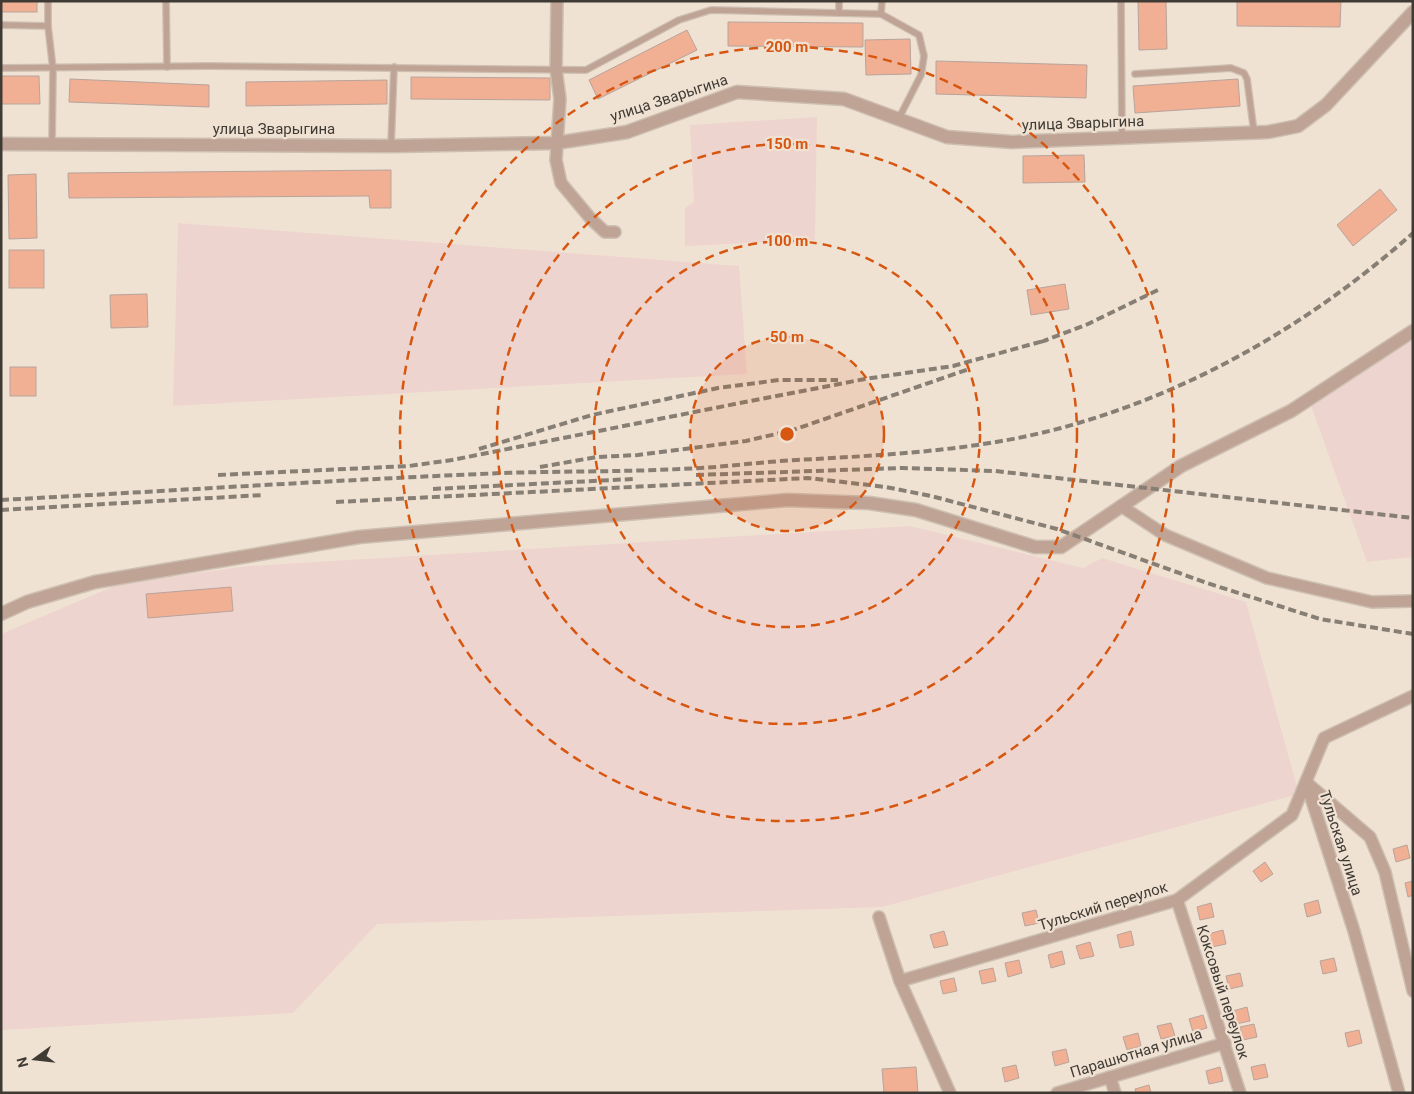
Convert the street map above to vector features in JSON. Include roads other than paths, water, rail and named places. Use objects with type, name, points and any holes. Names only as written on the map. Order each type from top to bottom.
[{"type":"street","points":[[557,1],[556,69],[560,99],[556,160],[561,183],[590,219],[605,232],[615,232]]},
{"type":"street","name":"улица Зварыгина","points":[[1,144],[391,146],[556,143],[628,132],[737,92],[844,99],[948,137],[1012,142],[1254,132],[1298,126],[1326,105],[1413,12]]},
{"type":"street","points":[[1,614],[27,602],[95,582],[369,536],[787,500],[869,503],[916,510],[1036,547],[1061,548],[1181,466],[1291,411],[1413,331]]},
{"type":"street","points":[[1121,506],[1165,535],[1268,578],[1372,602],[1413,601]]},
{"type":"street","name":"Тульский переулок","points":[[900,981],[1177,900],[1292,815],[1324,738],[1413,696]]},
{"type":"street","name":"Тульская улица","points":[[1306,782],[1370,837],[1386,872],[1413,991]]},
{"type":"street","name":"Тульская улица","points":[[1306,782],[1354,931],[1399,1093]]},
{"type":"street","name":"Коксовый переулок","points":[[1177,900],[1240,1093]]},
{"type":"street","points":[[879,917],[900,981],[950,1093]]},
{"type":"street","name":"Парашютная улица","points":[[1057,1093],[1225,1043]]},
{"type":"street","points":[[1110,1077],[1115,1093]]},
{"type":"lane","points":[[48,1],[48,26],[54,69],[52,144]]},
{"type":"lane","points":[[166,1],[167,67]]},
{"type":"lane","points":[[839,1],[840,13]]},
{"type":"lane","points":[[881,14],[882,1]]},
{"type":"lane","points":[[1122,1],[1122,138]]},
{"type":"lane","points":[[1,68],[394,67],[586,70],[679,20],[711,10],[881,14],[919,35],[924,56],[920,75],[899,118]]},
{"type":"lane","points":[[1,25],[48,26]]},
{"type":"lane","points":[[391,146],[394,67]]},
{"type":"lane","points":[[1135,74],[1231,68],[1244,73],[1247,78],[1254,132]]},
{"type":"railway","points":[[1,500],[503,473],[695,468],[930,451],[1029,436],[1110,413],[1157,395],[1248,351],[1333,297],[1413,233]]},
{"type":"railway","points":[[1041,342],[1088,324],[1160,289]]},
{"type":"railway","points":[[218,475],[409,466],[452,460],[865,379],[953,366],[1047,340]]},
{"type":"railway","points":[[540,467],[597,457],[638,455],[746,441],[793,430],[969,369]]},
{"type":"railway","points":[[479,449],[592,415],[718,388],[779,380],[838,380]]},
{"type":"railway","points":[[696,475],[902,468],[995,471],[1413,518]]},
{"type":"railway","points":[[336,502],[808,478],[886,487],[931,496],[1057,529],[1207,583],[1320,619],[1413,634]]},
{"type":"railway","points":[[433,489],[633,479]]},
{"type":"railway","points":[[1,510],[263,495]]}]
